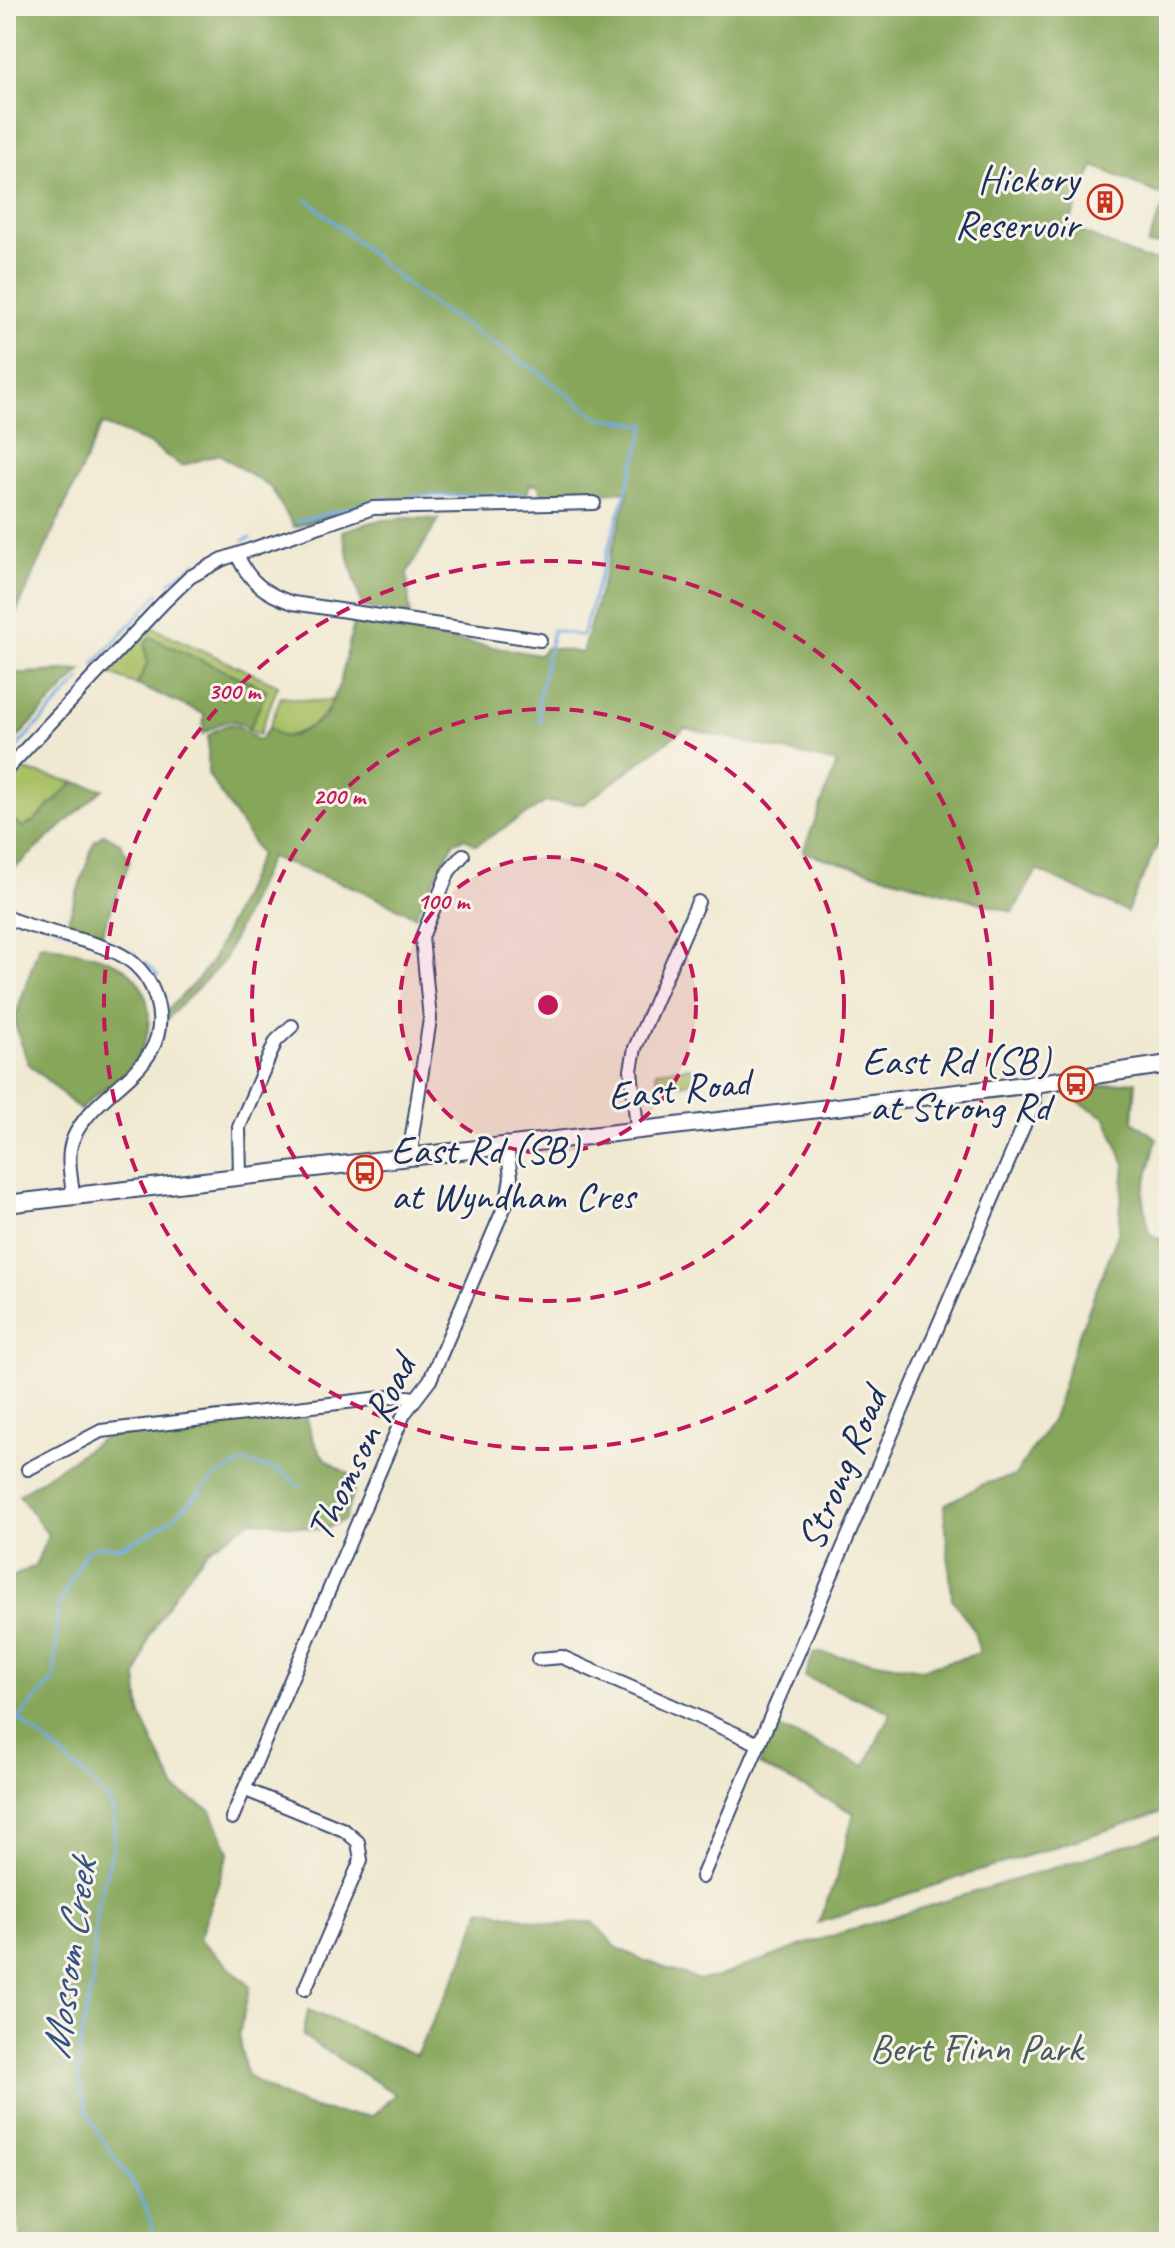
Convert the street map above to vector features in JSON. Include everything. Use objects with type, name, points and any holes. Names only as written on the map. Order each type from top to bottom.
[{"type":"main road","name":"East Road","points":[[6,1204],[1034,1084],[1169,1064]]},
{"type":"street","points":[[6,770],[178,588],[205,568],[237,554],[373,508],[594,503]]},
{"type":"street","points":[[237,554],[242,567],[261,589],[293,603],[540,640]]},
{"type":"street","points":[[412,1157],[412,1136],[430,1019],[422,937],[449,871],[463,855]]},
{"type":"street","points":[[637,1128],[631,1070],[635,1048],[698,902]]},
{"type":"street","points":[[6,917],[32,929],[125,957],[147,979],[157,1000],[160,1021],[150,1054],[135,1074],[92,1112],[73,1139],[69,1159],[73,1194]]},
{"type":"street","points":[[240,1176],[239,1127],[276,1041],[292,1026]]},
{"type":"street","name":"Strong Road","points":[[702,1877],[1034,1102],[1034,1084]]},
{"type":"street","name":"Thomson Road","points":[[232,1818],[404,1414],[430,1380],[507,1201],[511,1177],[507,1146]]},
{"type":"street","points":[[28,1469],[101,1431],[398,1396],[415,1398]]},
{"type":"street","points":[[538,1659],[562,1657],[759,1744]]},
{"type":"street","points":[[246,1790],[344,1830],[358,1842],[361,1860],[305,1989]]},
{"type":"green space","points":[[6,6],[1169,6],[1169,244],[1147,245],[1167,197],[1094,166],[1068,226],[1141,258],[1169,262],[1169,819],[1127,912],[1037,870],[1013,912],[803,852],[837,763],[685,728],[584,804],[546,802],[476,845],[465,838],[454,842],[415,916],[358,889],[270,857],[223,962],[166,1020],[167,1011],[213,959],[260,854],[208,774],[208,736],[223,726],[233,724],[256,739],[261,739],[269,728],[283,737],[295,735],[325,718],[340,683],[354,623],[539,655],[547,647],[582,653],[629,491],[543,497],[539,485],[530,484],[526,497],[444,495],[387,499],[294,527],[271,488],[219,454],[181,466],[148,443],[102,424],[6,635]]},
{"type":"green space","points":[[439,519],[407,573],[410,616],[362,607],[342,531],[376,521]]},
{"type":"green space","points":[[151,627],[278,685],[259,735],[249,730],[266,689],[150,638],[145,644],[147,664],[137,685],[108,673]]},
{"type":"green space","points":[[150,637],[267,690],[249,730],[232,721],[221,723],[203,734],[204,714],[137,685],[147,664],[145,644]]},
{"type":"green space","points":[[82,670],[6,750],[6,674]]},
{"type":"green space","points":[[281,697],[333,700],[313,725],[283,737],[269,728]]},
{"type":"green space","points":[[19,769],[74,782],[33,822],[22,827],[6,814],[6,782]]},
{"type":"green space","points":[[74,782],[103,789],[6,876],[6,814],[22,827],[33,822]]},
{"type":"green space","points":[[104,834],[120,843],[130,860],[101,936],[66,926],[94,842]]},
{"type":"green space","points":[[39,945],[91,954],[117,964],[139,984],[148,1008],[147,1035],[136,1060],[124,1074],[80,1110],[28,1063],[14,1021]]},
{"type":"green space","points":[[691,1067],[693,1082],[658,1087],[656,1071]]},
{"type":"green space","points":[[1136,1081],[1133,1121],[1157,1139],[1143,1193],[1149,1233],[1169,1244],[1169,1810],[818,1923],[836,1879],[854,1813],[759,1765],[775,1726],[865,1766],[891,1712],[805,1677],[814,1652],[921,1669],[980,1653],[973,1628],[952,1599],[944,1505],[983,1484],[1015,1476],[1054,1416],[1074,1347],[1118,1234],[1125,1164],[1106,1118],[1062,1092]]},
{"type":"green space","name":"Bert Flinn Park","points":[[306,1414],[321,1453],[335,1466],[357,1477],[345,1519],[324,1530],[252,1520],[207,1551],[177,1590],[149,1636],[137,1678],[141,1716],[176,1790],[211,1811],[229,1852],[199,1939],[250,1986],[239,2034],[246,2074],[306,2106],[336,2113],[373,2116],[395,2094],[303,2036],[308,2010],[416,2055],[462,1963],[481,1909],[555,1925],[593,1922],[617,1948],[699,1980],[717,1977],[809,1943],[1169,1832],[1169,2242],[22,2242],[16,2204],[6,2181],[6,1580],[35,1566],[48,1535],[19,1495],[105,1437]]},
{"type":"waterway","points":[[307,199],[420,296],[538,372],[597,417],[646,425],[582,636],[553,630],[538,701],[540,723]]},
{"type":"waterway","points":[[408,496],[525,494]]},
{"type":"waterway","points":[[542,495],[594,494]]},
{"type":"waterway","points":[[296,522],[388,497]]},
{"type":"waterway","points":[[244,540],[250,538]]},
{"type":"waterway","points":[[169,583],[196,563]]},
{"type":"waterway","points":[[94,664],[159,593]]},
{"type":"waterway","points":[[6,758],[81,679]]},
{"type":"waterway","points":[[6,908],[70,931]]},
{"type":"waterway","points":[[96,938],[135,954]]},
{"type":"waterway","points":[[145,963],[158,975]]},
{"type":"waterway","points":[[19,1719],[55,1678],[57,1609],[85,1552],[97,1546],[118,1547],[142,1537],[171,1520],[216,1476],[244,1462],[282,1471],[300,1487]]},
{"type":"waterway","name":"Mossom Creek","points":[[6,1714],[19,1719],[82,1773],[104,1794],[113,1813],[114,1839],[98,1903],[92,1982],[80,2045],[80,2084],[95,2125],[142,2201],[155,2242]]},
{"type":"place","name":"Hickory Reservoir","points":[[1105,202]]},
{"type":"place","name":"East Rd (SB) at Strong Rd","points":[[1076,1084]]},
{"type":"place","name":"East Rd (SB) at Wyndham Cres","points":[[365,1173]]}]
